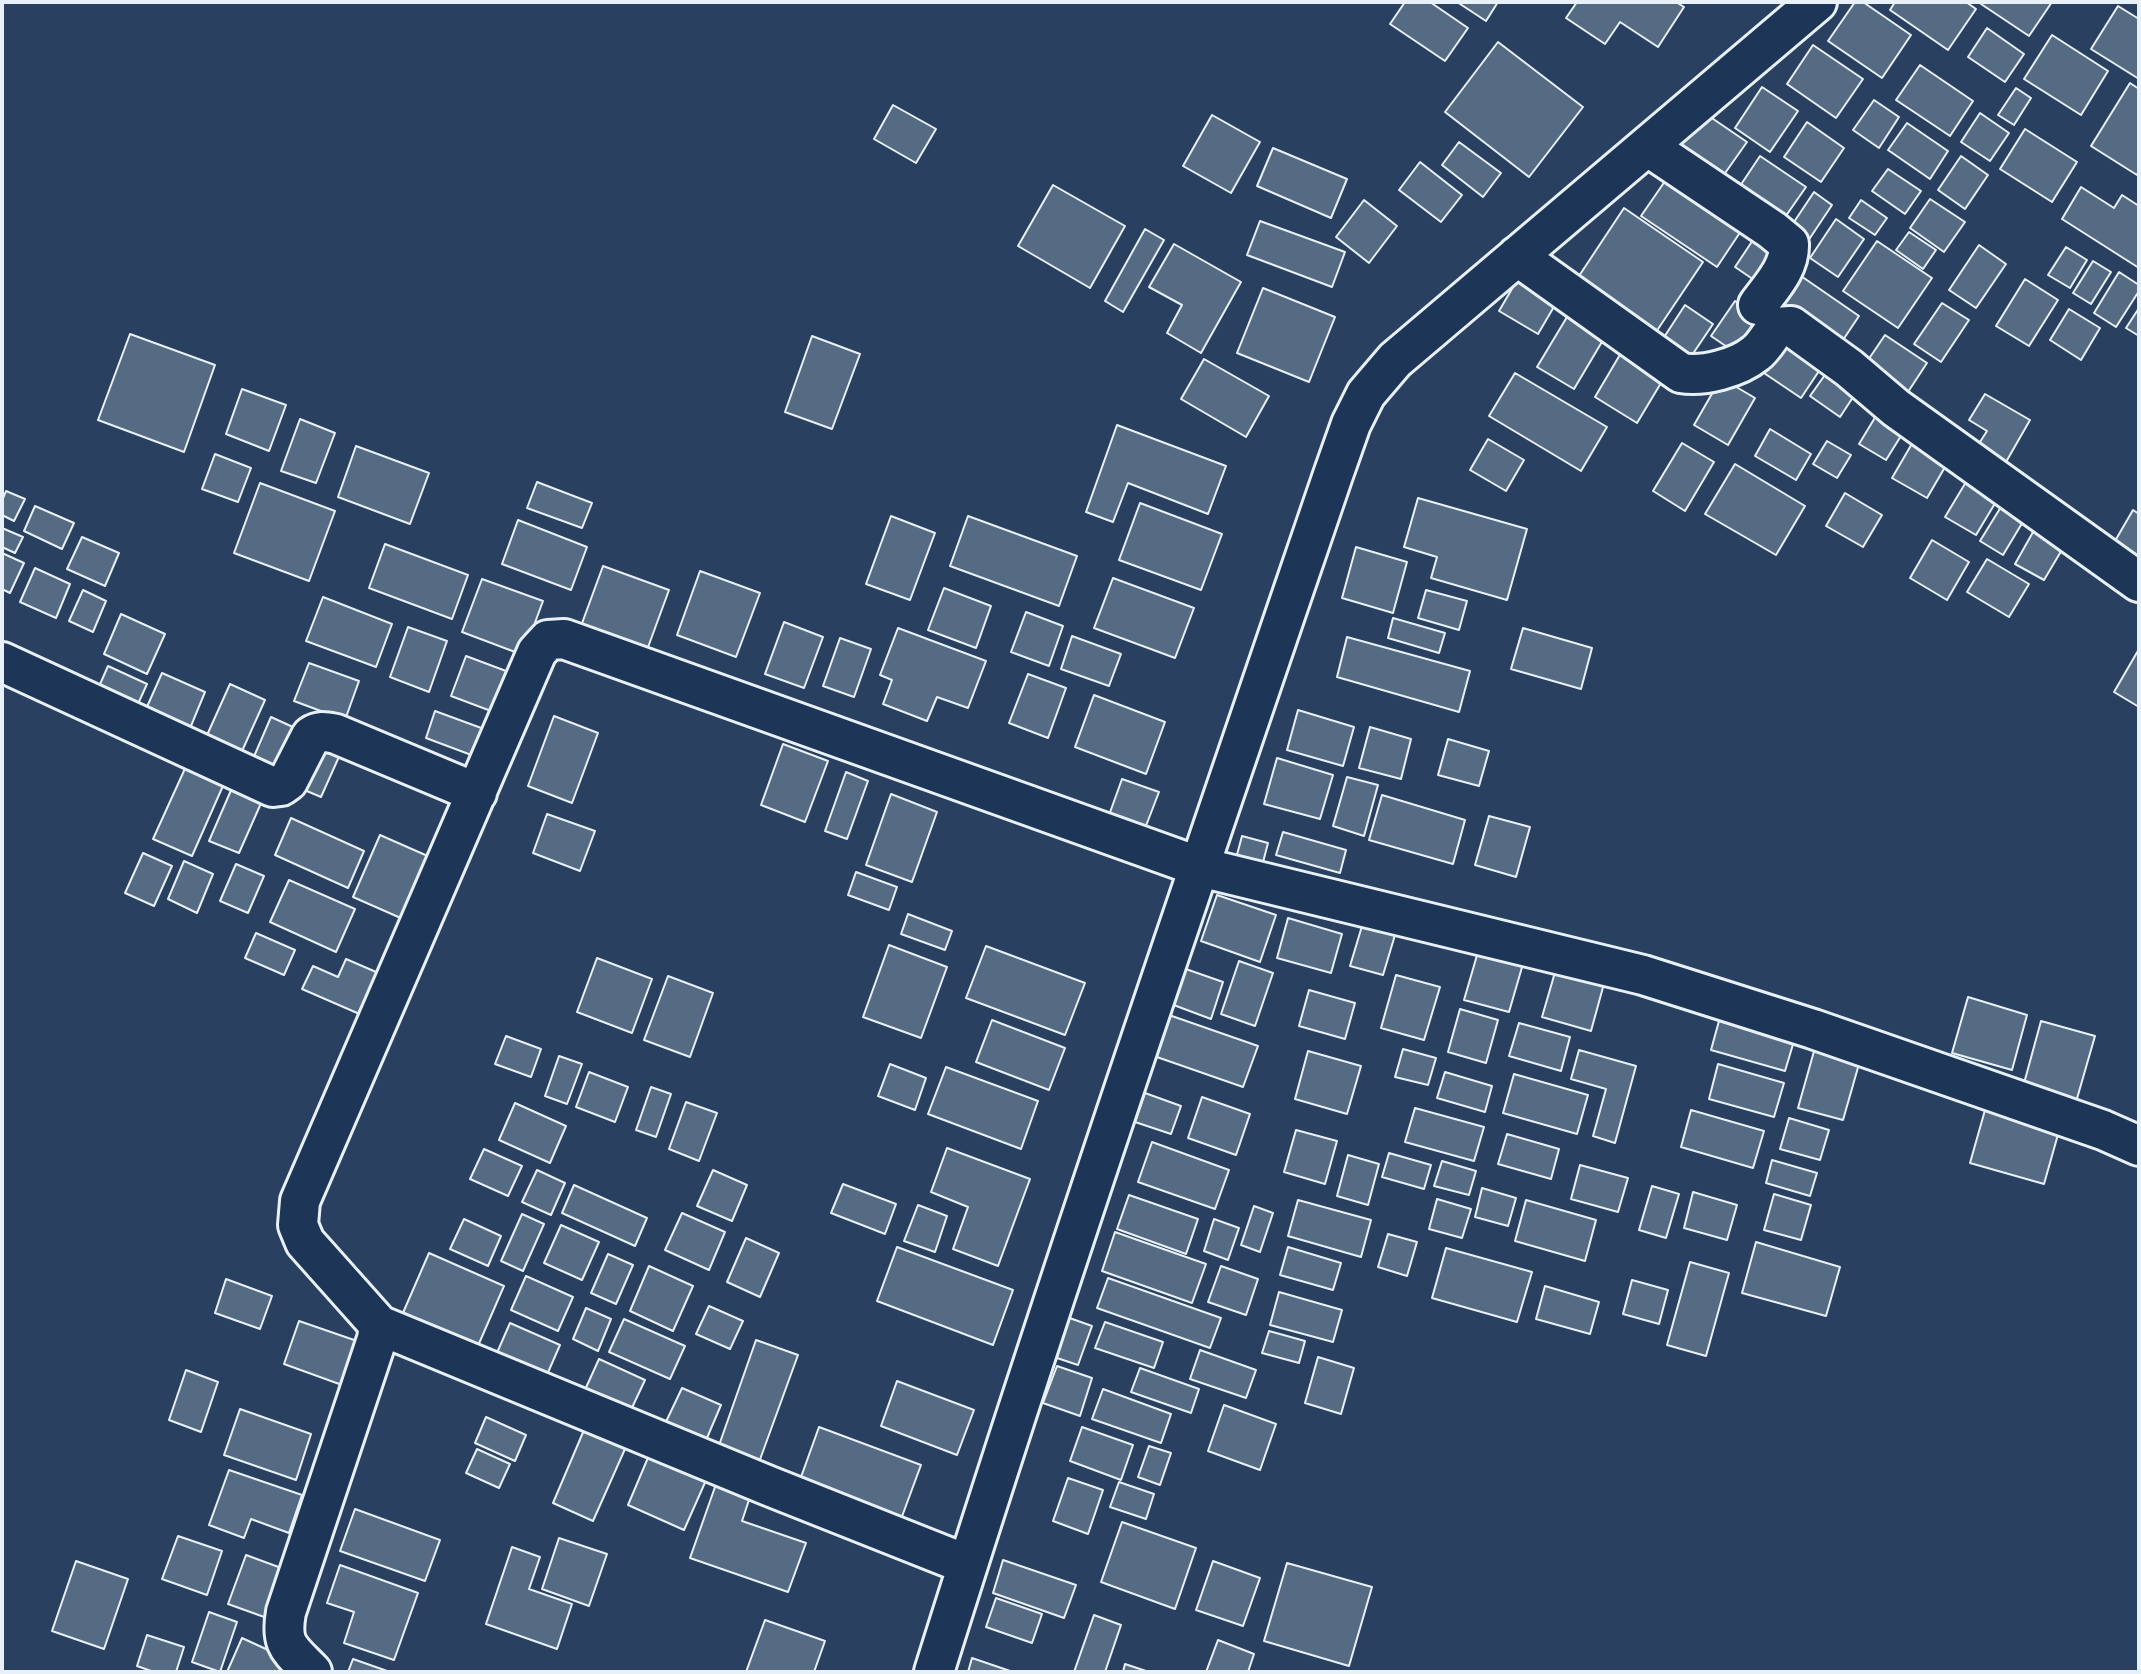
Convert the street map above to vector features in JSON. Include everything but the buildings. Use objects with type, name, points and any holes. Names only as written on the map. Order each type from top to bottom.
[{"type":"street","points":[[934,1672],[1017,1406],[1332,475],[1366,394],[1395,360],[1647,146],[1793,8]]},
{"type":"street","points":[[1647,146],[1772,230],[1788,244],[1789,253],[1783,270],[1758,305]]},
{"type":"street","points":[[1517,256],[1681,373],[1711,373],[1746,359],[1757,352],[1777,327],[1791,326],[1849,368],[1896,408],[2139,582]]},
{"type":"street","points":[[968,1565],[379,1325],[304,1242],[298,1226],[300,1201],[537,652],[548,640],[564,639],[1200,867],[1643,975],[1814,1029],[2103,1130],[2139,1146]]},
{"type":"street","points":[[2,662],[274,787],[288,781],[311,736],[317,731],[325,731],[477,793]]},
{"type":"street","points":[[312,1672],[288,1646],[282,1632],[286,1612],[377,1339],[379,1325]]}]
